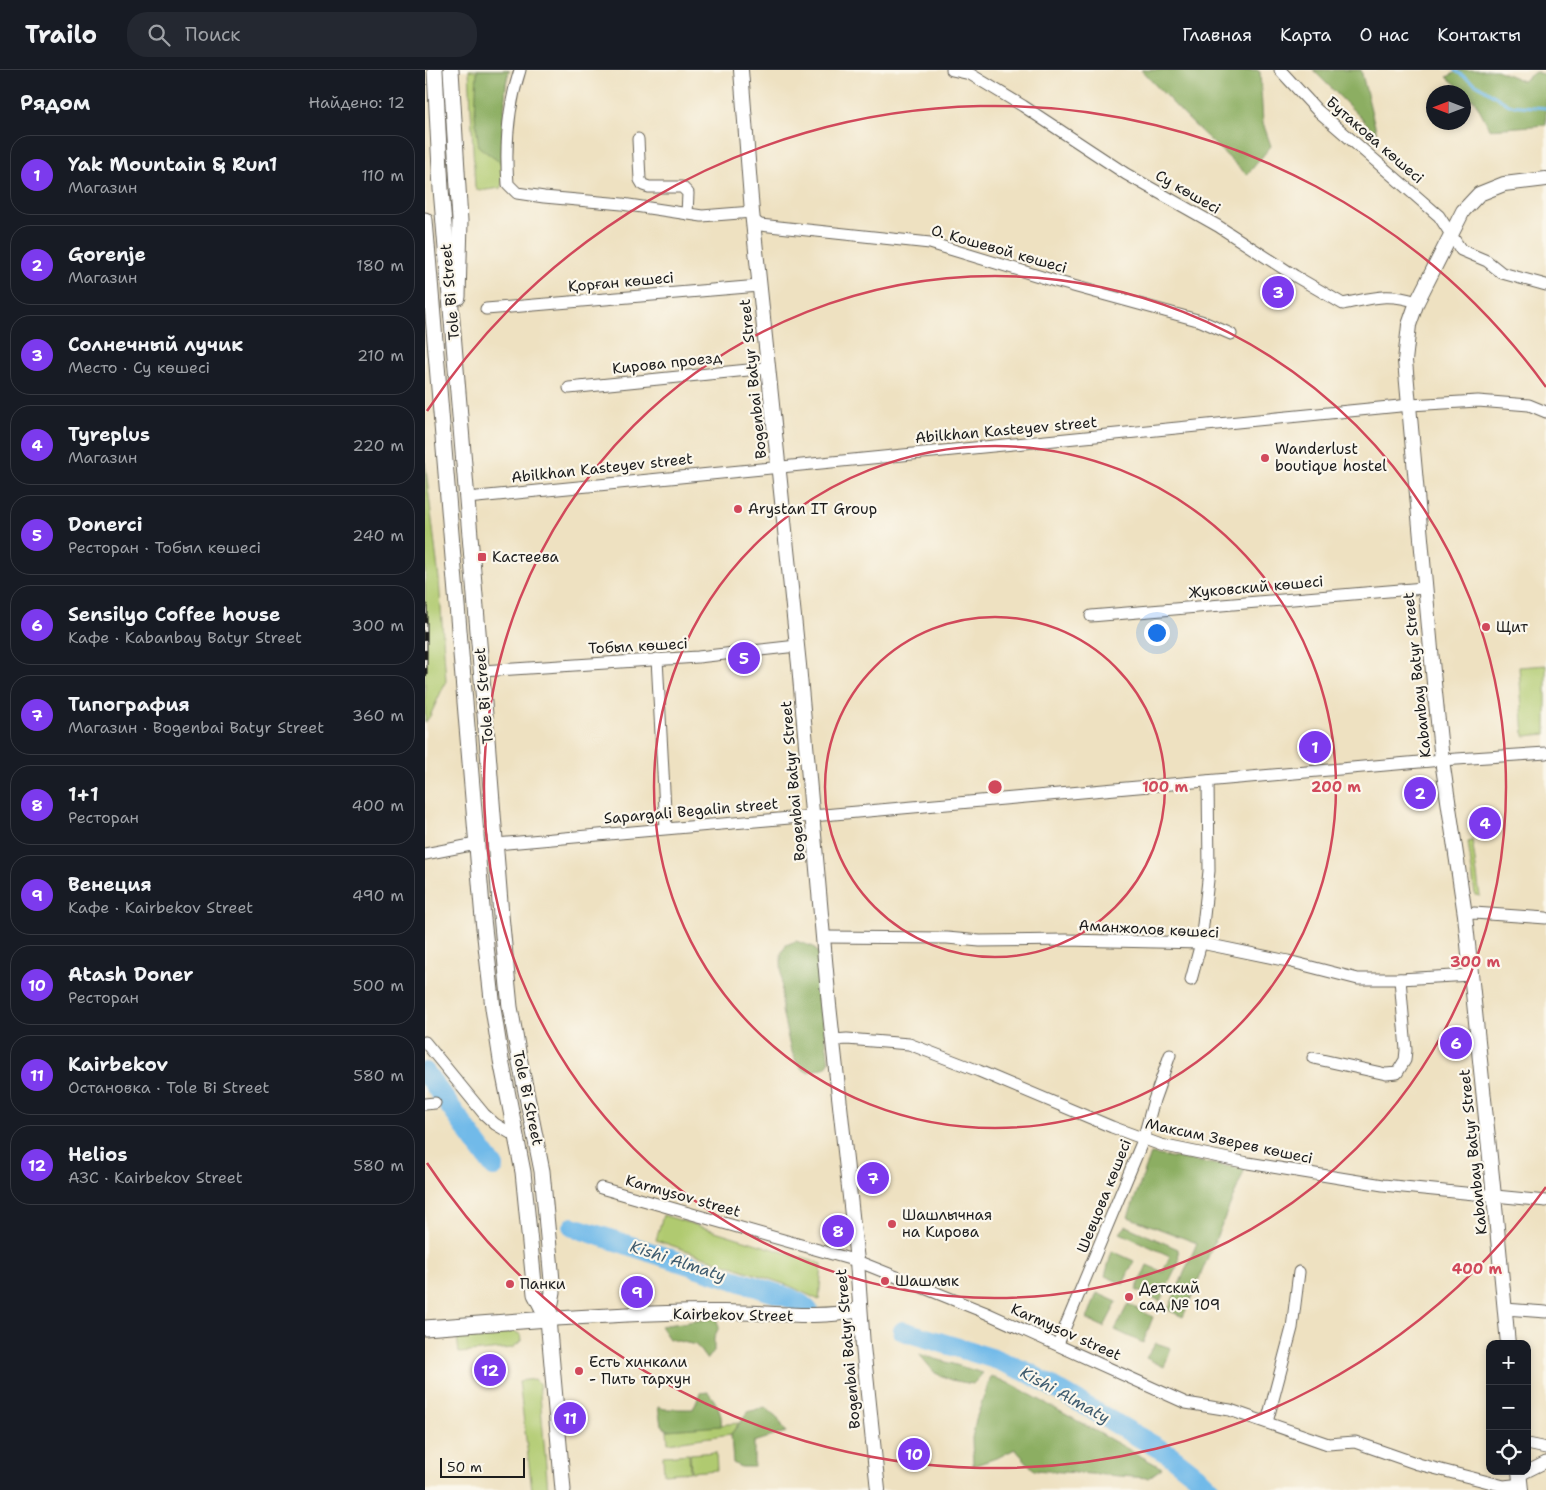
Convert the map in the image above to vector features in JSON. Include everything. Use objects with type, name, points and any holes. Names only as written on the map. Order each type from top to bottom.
[{"type":"main road","name":"Tole Bi Street","points":[[435,70],[441,189],[501,916],[510,1007],[542,1171],[553,1292],[548,1319],[563,1490]]},
{"type":"main road","points":[[451,70],[460,221],[459,281],[454,346]]},
{"type":"main road","name":"Tole Bi Street","points":[[425,220],[477,844],[493,1008],[523,1172],[535,1294],[548,1319]]},
{"type":"main road","points":[[425,304],[435,349]]},
{"type":"main road","name":"Kairbekov Street","points":[[425,1328],[548,1319]]},
{"type":"street","name":"О. Кошевой көшесі","points":[[521,70],[512,94],[506,155],[508,184],[517,193],[622,204],[703,216],[753,216],[760,224],[930,243],[1055,281],[1201,321],[1231,334]]},
{"type":"street","name":"Bogenbai Batyr Street","points":[[741,70],[759,286],[797,646],[823,938],[857,1262],[878,1490]]},
{"type":"street","name":"Су көшесі","points":[[952,70],[970,74],[1127,174],[1218,226],[1295,276],[1343,304],[1382,296],[1392,296],[1417,302]]},
{"type":"street","name":"Бутакова көшесі","points":[[1280,70],[1317,110],[1439,216],[1451,233]]},
{"type":"street","points":[[638,139],[640,180],[643,185],[649,187],[682,187],[688,193],[687,214]]},
{"type":"street","name":"Kabanbay Batyr Street","points":[[1508,1340],[1465,915],[1442,760],[1424,588],[1405,361],[1409,325],[1417,302],[1463,211],[1479,194],[1504,184],[1546,180]]},
{"type":"street","points":[[1451,233],[1461,250],[1487,261],[1502,273],[1546,285]]},
{"type":"street","name":"Қорған көшесі","points":[[486,309],[759,286]]},
{"type":"street","name":"Кирова проезд","points":[[569,388],[768,368]]},
{"type":"street","name":"Abilkhan Kasteyev street","points":[[467,498],[1410,405],[1478,401],[1529,405],[1546,412]]},
{"type":"street","name":"Жуковский көшесі","points":[[1091,616],[1424,588]]},
{"type":"street","name":"Тобыл көшесі","points":[[482,671],[698,657],[797,646]]},
{"type":"street","points":[[657,659],[666,828]]},
{"type":"street","name":"Sapargali Begalin street","points":[[496,844],[1442,760],[1546,753]]},
{"type":"street","points":[[1191,980],[1201,943],[1209,871],[1208,781]]},
{"type":"street","points":[[425,854],[477,844]]},
{"type":"street","points":[[1465,915],[1474,913],[1546,918]]},
{"type":"street","name":"Аманжолов көшесі","points":[[823,938],[947,938],[980,941],[1066,940],[1201,943],[1289,961],[1358,979],[1400,979],[1471,974]]},
{"type":"street","points":[[1313,1058],[1386,1074],[1397,1073],[1405,1060],[1406,1050],[1400,979]]},
{"type":"street","name":"Максим Зверев көшесі","points":[[833,1040],[909,1044],[979,1071],[1143,1140],[1161,1145],[1248,1163],[1383,1185],[1517,1200],[1546,1201]]},
{"type":"street","points":[[425,1042],[484,1114],[495,1124],[517,1137]]},
{"type":"street","name":"Шевцова көшесі","points":[[1058,1344],[1143,1140],[1154,1100],[1170,1056]]},
{"type":"street","name":"Karmysov street","points":[[601,1188],[857,1262],[984,1312],[1186,1403],[1230,1410],[1328,1444],[1355,1442],[1417,1464],[1504,1486],[1520,1480]]},
{"type":"street","points":[[1267,1422],[1292,1328],[1299,1272]]},
{"type":"street","points":[[1505,1309],[1546,1312]]},
{"type":"street","name":"Kairbekov Street","points":[[548,1319],[723,1312],[815,1316],[835,1315],[860,1310]]},
{"type":"street","points":[[1531,1445],[1546,1448]]},
{"type":"street","points":[[1520,1480],[1546,1462]]},
{"type":"green space","points":[[469,70],[509,70],[503,115],[501,188],[479,191],[475,188]]},
{"type":"green space","points":[[477,70],[509,70],[506,83],[501,163],[479,147],[475,116]]},
{"type":"green space","points":[[1141,70],[1257,70],[1260,72],[1263,123],[1271,146],[1247,175],[1188,119]]},
{"type":"green space","points":[[1313,70],[1361,70],[1377,134]]},
{"type":"green space","points":[[1460,70],[1497,70],[1523,81],[1535,72],[1546,75],[1546,125],[1490,129],[1475,101],[1471,98],[1471,85],[1456,85],[1447,77]]},
{"type":"green space","points":[[425,462],[439,579],[446,681],[425,723]]},
{"type":"green space","points":[[1546,665],[1546,734],[1524,736],[1519,667]]},
{"type":"green space","points":[[1472,840],[1480,896],[1475,895],[1468,842]]},
{"type":"green space","points":[[796,941],[814,947],[822,959],[819,992],[829,1062],[826,1067],[808,1072],[802,1069],[796,1061],[790,1047],[782,1011],[781,954],[786,945]]},
{"type":"green space","points":[[1151,1154],[1245,1169],[1183,1317],[1168,1310],[1197,1243],[1128,1217]]},
{"type":"green space","points":[[663,1215],[822,1264],[819,1300],[790,1286],[656,1240]]},
{"type":"green space","points":[[1126,1226],[1178,1249],[1179,1262],[1160,1301],[1136,1290],[1147,1265],[1163,1272],[1170,1256],[1120,1233]]},
{"type":"green space","points":[[1112,1251],[1134,1261],[1123,1284],[1105,1276]]},
{"type":"green space","points":[[1097,1293],[1117,1302],[1104,1327],[1087,1319]]},
{"type":"green space","points":[[1128,1304],[1153,1317],[1143,1343],[1115,1330]]},
{"type":"green space","points":[[716,1318],[719,1327],[714,1338],[714,1351],[707,1360],[696,1345],[669,1339],[660,1326]]},
{"type":"green space","points":[[514,1331],[521,1335],[522,1341],[512,1348],[459,1353],[457,1336]]},
{"type":"green space","points":[[1156,1343],[1171,1348],[1164,1367],[1146,1358]]},
{"type":"green space","points":[[919,1354],[983,1373],[973,1384],[951,1380],[935,1373]]},
{"type":"green space","points":[[991,1376],[1013,1385],[1162,1468],[1148,1478],[1034,1470],[1015,1449],[973,1466],[972,1438],[976,1419]]},
{"type":"green space","points":[[535,1379],[539,1383],[548,1490],[532,1490],[519,1381]]},
{"type":"green space","points":[[708,1392],[720,1412],[721,1426],[667,1430],[661,1425],[658,1407],[665,1409],[693,1409],[700,1393]]},
{"type":"green space","points":[[765,1407],[778,1418],[786,1432],[754,1442],[754,1467],[741,1467],[733,1463],[731,1434],[748,1412]]},
{"type":"green space","points":[[739,1423],[731,1434],[668,1443],[667,1430]]},
{"type":"green space","points":[[716,1452],[717,1470],[691,1472],[690,1454]]},
{"type":"green space","points":[[689,1454],[690,1472],[664,1474],[663,1456]]},
{"type":"waterway","points":[[1454,70],[1509,105],[1546,108]]},
{"type":"waterway","name":"Kіshі Almaty","points":[[425,1072],[494,1167]]},
{"type":"waterway","name":"Kіshі Almaty","points":[[573,1227],[790,1298],[808,1310]]},
{"type":"waterway","name":"Kіshі Almaty","points":[[903,1331],[998,1360],[1029,1373],[1170,1455],[1197,1476],[1211,1490]]},
{"type":"railway","points":[[425,605],[425,674]]},
{"type":"place","name":"Солнечный лучик","points":[[1278,292]]},
{"type":"place","name":"Wanderlust boutique hostel","points":[[1265,458]]},
{"type":"place","name":"Arystan IT Group","points":[[738,509]]},
{"type":"place","name":"Кастеева","points":[[482,557]]},
{"type":"place","name":"Щит","points":[[1486,627]]},
{"type":"place","name":"Donerci","points":[[744,658]]},
{"type":"place","name":"Yak Mountain & Run1","points":[[1315,747]]},
{"type":"place","name":"Gorenje","points":[[1420,793]]},
{"type":"place","name":"Tyreplus","points":[[1485,823]]},
{"type":"place","name":"Sensilyo Coffee house","points":[[1456,1043]]},
{"type":"place","name":"Типография","points":[[873,1178]]},
{"type":"place","name":"Шашлычная на Кирова","points":[[892,1224]]},
{"type":"place","name":"1+1","points":[[838,1231]]},
{"type":"place","name":"Шашлык","points":[[885,1281]]},
{"type":"place","name":"Панки","points":[[510,1284]]},
{"type":"place","name":"Венеция","points":[[637,1292]]},
{"type":"place","name":"Детский сад № 109","points":[[1129,1297]]},
{"type":"place","name":"Helios","points":[[490,1370]]},
{"type":"place","name":"Есть хинкали - Пить тархун","points":[[579,1371]]},
{"type":"place","name":"Kairbekov","points":[[570,1418]]},
{"type":"place","name":"Atash Doner","points":[[914,1454]]}]
